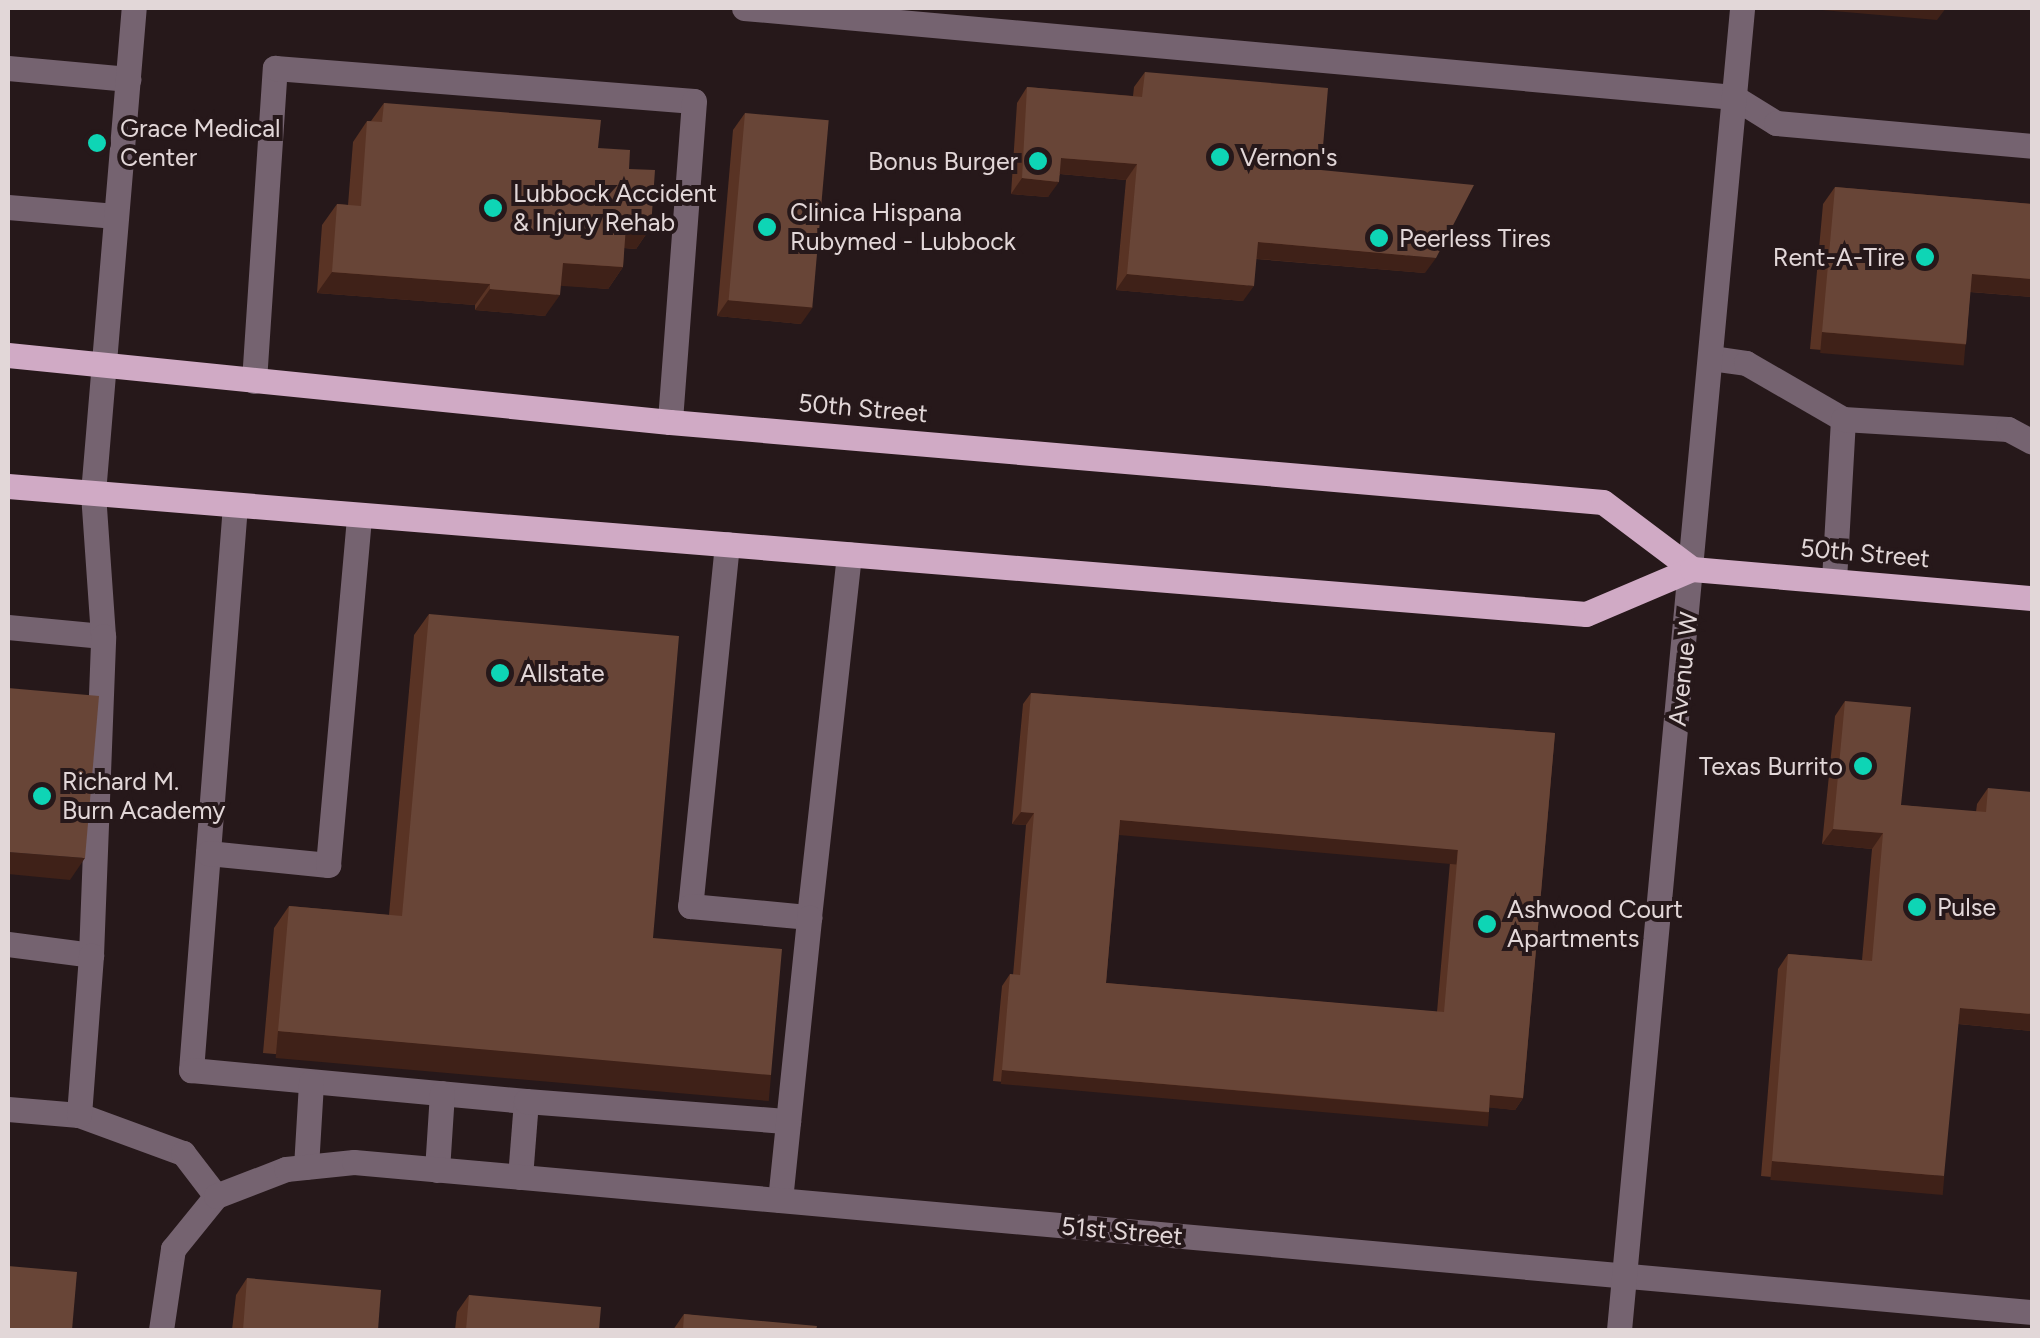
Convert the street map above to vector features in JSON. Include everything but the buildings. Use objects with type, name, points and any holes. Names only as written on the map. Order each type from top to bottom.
[{"type":"main road","name":"50th Street","points":[[8,355],[670,422],[1602,502],[1692,569]]},
{"type":"main road","name":"50th Street","points":[[8,486],[1586,614],[1692,569],[2032,598]]},
{"type":"street","points":[[79,1115],[92,955],[103,636],[94,493],[134,8]]},
{"type":"street","points":[[744,8],[1734,97],[1776,123],[2032,146]]},
{"type":"street","name":"Avenue W","points":[[1619,1330],[1742,8]]},
{"type":"street","points":[[8,68],[128,79]]},
{"type":"street","points":[[254,381],[274,68],[694,101],[670,422]]},
{"type":"street","points":[[8,207],[116,216]]},
{"type":"street","points":[[1711,358],[1746,363],[1843,419],[2008,429],[2032,442]]},
{"type":"street","points":[[1834,580],[1843,419]]},
{"type":"street","points":[[235,504],[191,1070],[788,1121]]},
{"type":"street","points":[[208,854],[328,865],[359,514]]},
{"type":"street","points":[[727,544],[690,906],[809,917]]},
{"type":"street","points":[[780,1200],[850,554]]},
{"type":"street","points":[[8,627],[103,636]]},
{"type":"street","points":[[8,944],[92,955]]},
{"type":"street","points":[[306,1167],[311,1082]]},
{"type":"street","points":[[437,1170],[442,1093]]},
{"type":"street","points":[[520,1177],[526,1100]]},
{"type":"street","points":[[8,1109],[79,1115],[183,1153],[216,1196],[172,1249],[160,1330]]},
{"type":"street","name":"51st Street","points":[[216,1196],[306,1167],[354,1162],[2032,1312]]},
{"type":"place","name":"Grace Medical Center","points":[[97,143]]},
{"type":"place","name":"Vernon's","points":[[1220,157]]},
{"type":"place","name":"Bonus Burger","points":[[1038,161]]},
{"type":"place","name":"Lubbock Accident & Injury Rehab","points":[[493,208]]},
{"type":"place","name":"Clinica Hispana Rubymed - Lubbock","points":[[767,227]]},
{"type":"place","name":"Peerless Tires","points":[[1379,238]]},
{"type":"place","name":"Rent-A-Tire","points":[[1925,257]]},
{"type":"place","name":"Allstate","points":[[500,673]]},
{"type":"place","name":"Texas Burrito","points":[[1863,766]]},
{"type":"place","name":"Richard M. Burn Academy","points":[[42,796]]},
{"type":"place","name":"Pulse","points":[[1917,907]]},
{"type":"place","name":"Ashwood Court Apartments","points":[[1487,924]]}]
